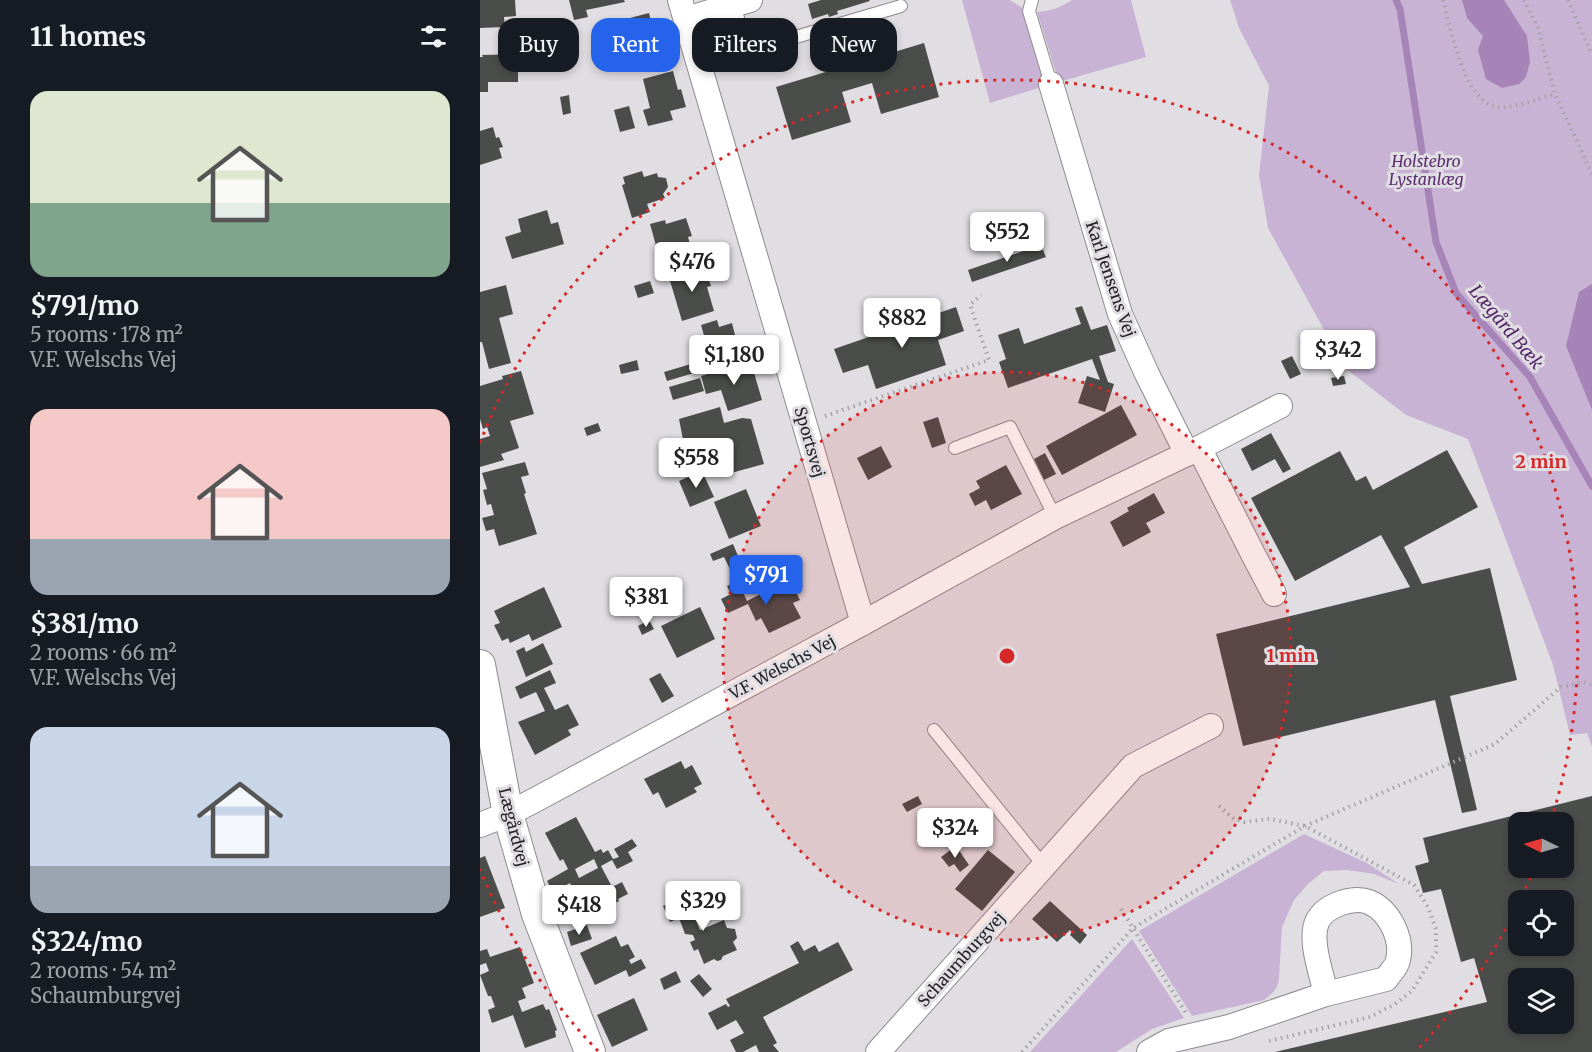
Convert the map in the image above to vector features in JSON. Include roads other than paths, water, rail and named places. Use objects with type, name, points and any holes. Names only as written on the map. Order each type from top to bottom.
[{"type":"street","name":"Sportsvej","points":[[742,2],[683,9],[863,623]]},
{"type":"street","name":"Karl Jensens Vej","points":[[1051,84],[1120,314],[1147,374],[1274,594]]},
{"type":"street","points":[[1193,451],[1280,406]]},
{"type":"street","name":"V.F. Welschs Vej","points":[[480,825],[508,814],[1055,517],[1193,451]]},
{"type":"street","name":"Lægårdvej","points":[[480,666],[508,814],[537,914],[590,1052]]},
{"type":"street","name":"Schaumburgvej","points":[[883,1050],[1133,766],[1211,726]]},
{"type":"street","points":[[1149,1052],[1169,1041],[1229,1027],[1326,994]]},
{"type":"lane","points":[[1032,0],[1029,11],[1051,84]]},
{"type":"lane","points":[[742,2],[748,51],[901,6]]},
{"type":"lane","points":[[956,448],[1010,427],[1055,517]]},
{"type":"lane","points":[[934,730],[1044,866]]},
{"type":"waterway","name":"Lægård Bæk","points":[[1396,0],[1400,9],[1436,242],[1456,293],[1530,377],[1592,486]]},
{"type":"park label","name":"Holstebro Lystanlæg","points":[[1426,170]]}]
